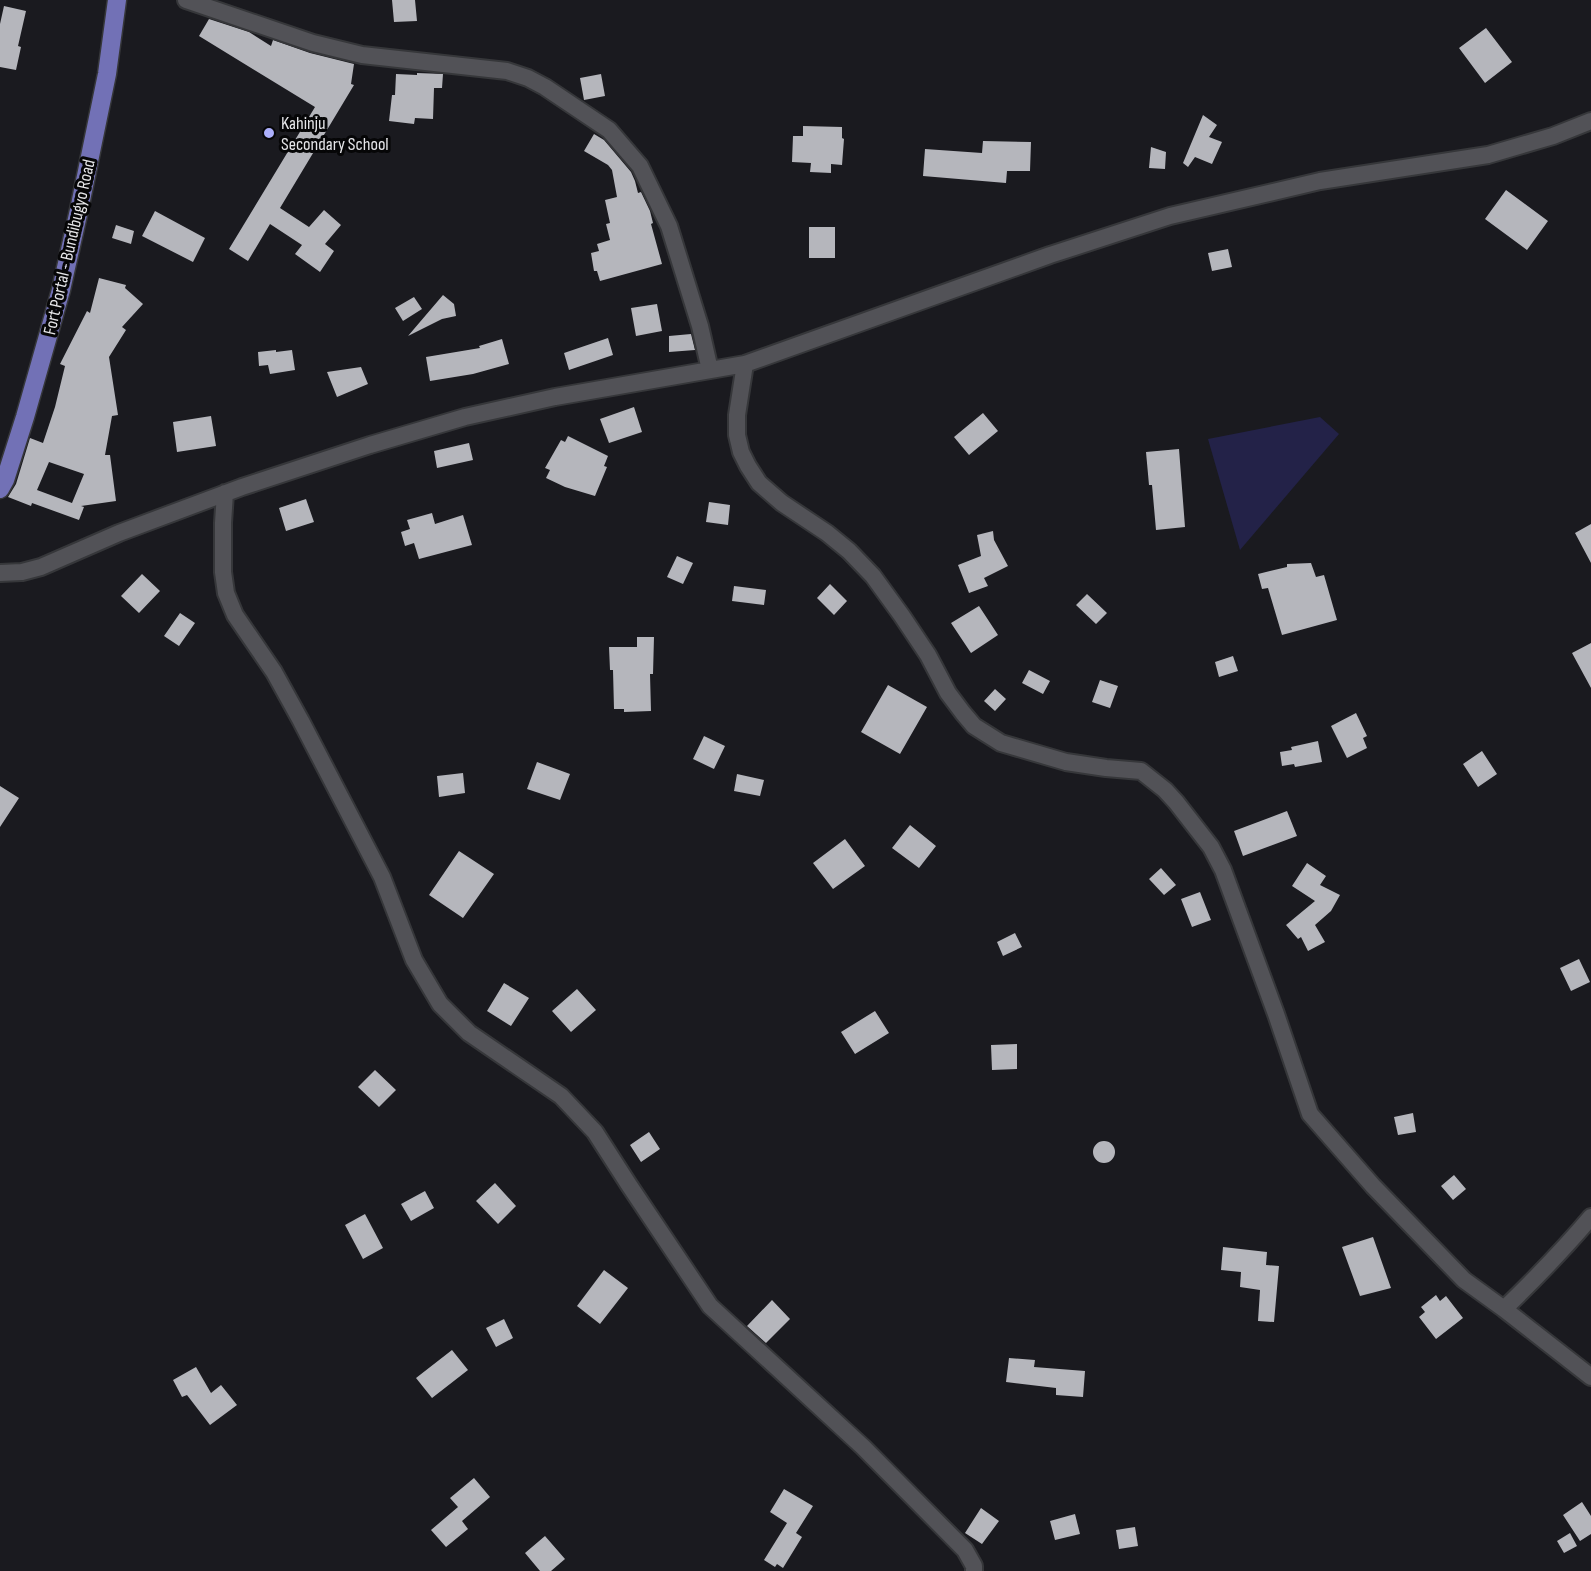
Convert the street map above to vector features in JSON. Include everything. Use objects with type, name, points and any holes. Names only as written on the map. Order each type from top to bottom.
[{"type":"main road","name":"Fort Portal - Bundibugyo Road","points":[[0,489],[25,417],[61,290],[80,210],[107,74],[117,0]]},
{"type":"street","points":[[186,0],[313,43],[362,55],[507,71],[545,87],[609,130],[640,166],[669,226],[700,326],[710,370]]},
{"type":"street","points":[[0,573],[22,572],[41,567],[119,533],[225,493],[369,445],[465,417],[555,397],[745,364],[1050,255],[1170,216],[1320,181],[1488,155],[1553,136],[1591,121]]},
{"type":"street","points":[[745,364],[737,415],[737,435],[741,452],[759,483],[782,503],[827,533],[849,551],[873,576],[928,655],[948,693],[974,726],[1001,743],[1066,762],[1141,771],[1165,790],[1211,847],[1223,870],[1310,1114],[1373,1186],[1464,1280],[1591,1377]]},
{"type":"street","points":[[225,493],[223,572],[226,593],[235,615],[285,692],[382,877],[414,960],[440,1004],[469,1033],[561,1096],[595,1132],[710,1306],[863,1447],[965,1550],[974,1566],[974,1571]]},
{"type":"street","points":[[1504,1309],[1550,1264],[1591,1217]]},
{"type":"shaded area","points":[[1320,417],[1339,434],[1240,550],[1208,439]]},
{"type":"building","points":[[392,0],[415,0],[417,21],[394,22]]},
{"type":"building","points":[[4,6],[26,11],[18,46],[21,47],[16,70],[0,67],[0,24]]},
{"type":"building","points":[[209,19],[249,32],[271,46],[273,40],[310,53],[354,64],[351,84],[354,85],[280,208],[309,227],[324,210],[341,225],[325,244],[334,251],[320,272],[295,254],[302,245],[270,224],[248,261],[229,249],[315,107],[199,36]]},
{"type":"building","points":[[1486,28],[1512,62],[1485,83],[1459,48]]},
{"type":"building","points":[[417,73],[443,74],[442,88],[434,88],[433,119],[415,118],[414,124],[389,121],[392,95],[395,95],[396,74],[417,75]]},
{"type":"building","points":[[601,74],[605,96],[584,100],[580,78]]},
{"type":"building","points":[[1203,115],[1217,125],[1209,137],[1222,142],[1212,164],[1195,157],[1188,167],[1183,163]]},
{"type":"building","points":[[803,126],[842,127],[842,138],[844,139],[842,165],[831,164],[831,173],[810,172],[811,163],[792,162],[793,136],[803,136]]},
{"type":"building","points":[[594,134],[604,140],[631,172],[638,193],[641,192],[650,211],[653,223],[651,224],[662,264],[600,281],[597,271],[594,271],[591,253],[599,251],[597,244],[610,240],[606,224],[610,223],[605,200],[617,197],[612,170],[608,165],[584,151]]},
{"type":"building","points":[[983,141],[1031,142],[1030,171],[1007,171],[1006,183],[923,176],[925,149],[982,153]]},
{"type":"building","points":[[1151,147],[1166,152],[1165,169],[1149,168]]},
{"type":"building","points":[[1506,190],[1548,221],[1527,250],[1485,219]]},
{"type":"building","points":[[155,211],[205,238],[193,262],[142,236]]},
{"type":"building","points":[[116,225],[134,231],[131,244],[112,238]]},
{"type":"building","points":[[809,227],[835,227],[835,258],[809,258]]},
{"type":"building","points":[[1228,249],[1232,267],[1212,271],[1208,253]]},
{"type":"building","points":[[99,278],[126,285],[125,288],[143,304],[122,327],[126,330],[109,357],[118,415],[112,416],[105,455],[110,455],[116,501],[81,506],[84,507],[79,520],[8,497],[16,484],[30,438],[43,443],[65,366],[60,364],[87,311],[90,313]],"holes":[[[49,462],[84,474],[72,503],[37,490]]]},
{"type":"building","points":[[443,295],[454,304],[456,316],[442,319],[408,336]]},
{"type":"building","points":[[414,297],[422,309],[403,321],[395,308]]},
{"type":"building","points":[[657,304],[662,331],[636,336],[631,308]]},
{"type":"building","points":[[691,334],[695,350],[669,352],[669,336]]},
{"type":"building","points":[[608,338],[613,355],[569,370],[564,353]]},
{"type":"building","points":[[502,339],[509,364],[473,374],[430,381],[426,357],[480,348],[479,346]]},
{"type":"building","points":[[276,350],[276,352],[292,350],[295,370],[270,374],[268,365],[259,366],[258,352]]},
{"type":"building","points":[[361,367],[368,384],[337,397],[327,372]]},
{"type":"building","points":[[634,407],[642,432],[609,443],[600,419]]},
{"type":"building","points":[[983,413],[998,431],[969,455],[954,437]]},
{"type":"building","points":[[211,416],[216,446],[177,452],[173,422]]},
{"type":"building","points":[[568,436],[608,456],[604,466],[607,467],[595,496],[565,487],[546,478],[550,470],[545,468],[561,440],[565,442]]},
{"type":"building","points":[[469,443],[473,460],[437,468],[434,451]]},
{"type":"building","points":[[1179,449],[1185,527],[1156,530],[1146,452]]},
{"type":"building","points":[[306,499],[314,522],[286,531],[279,508]]},
{"type":"building","points":[[709,502],[730,505],[728,525],[706,522]]},
{"type":"building","points":[[432,513],[435,524],[463,515],[472,545],[419,559],[414,543],[405,546],[401,532],[410,529],[407,520]]},
{"type":"building","points":[[1591,524],[1591,563],[1575,533]]},
{"type":"building","points":[[993,531],[994,540],[1008,566],[984,578],[988,586],[969,593],[958,565],[981,556],[977,535]]},
{"type":"building","points":[[677,556],[693,563],[683,584],[667,577]]},
{"type":"building","points":[[1311,563],[1316,577],[1324,575],[1337,620],[1282,635],[1268,588],[1262,589],[1258,574],[1287,567],[1287,564]]},
{"type":"building","points":[[142,574],[160,591],[139,613],[121,596]]},
{"type":"building","points":[[830,584],[847,601],[834,615],[817,598]]},
{"type":"building","points":[[734,586],[766,590],[764,605],[732,601]]},
{"type":"building","points":[[1087,594],[1107,613],[1096,624],[1076,605]]},
{"type":"building","points":[[979,606],[998,635],[971,653],[951,623]]},
{"type":"building","points":[[180,613],[195,623],[179,646],[164,636]]},
{"type":"building","points":[[637,637],[654,637],[653,674],[650,674],[651,711],[624,712],[624,709],[614,709],[613,670],[610,670],[609,647],[637,647]]},
{"type":"building","points":[[1591,643],[1591,688],[1572,653]]},
{"type":"building","points":[[1233,656],[1238,671],[1219,677],[1215,662]]},
{"type":"building","points":[[1029,670],[1050,681],[1043,694],[1022,683]]},
{"type":"building","points":[[1100,680],[1118,686],[1110,708],[1092,702]]},
{"type":"building","points":[[888,685],[927,707],[900,754],[861,732]]},
{"type":"building","points":[[995,689],[1006,699],[995,711],[984,701]]},
{"type":"building","points":[[1356,713],[1367,736],[1363,738],[1367,748],[1347,758],[1331,726]]},
{"type":"building","points":[[704,736],[725,746],[714,769],[693,759]]},
{"type":"building","points":[[1318,741],[1322,762],[1295,767],[1294,764],[1282,766],[1280,752]]},
{"type":"building","points":[[1482,751],[1497,774],[1478,787],[1463,764]]},
{"type":"building","points":[[537,762],[570,774],[560,800],[527,789]]},
{"type":"building","points":[[463,773],[465,793],[439,797],[437,776]]},
{"type":"building","points":[[737,774],[764,780],[760,796],[734,791]]},
{"type":"building","points":[[0,786],[19,798],[0,827]]},
{"type":"building","points":[[1287,811],[1297,836],[1243,856],[1234,831]]},
{"type":"building","points":[[910,825],[936,846],[919,868],[892,848]]},
{"type":"building","points":[[845,839],[865,866],[833,889],[813,863]]},
{"type":"building","points":[[459,851],[494,874],[463,918],[429,895]]},
{"type":"building","points":[[1307,863],[1326,876],[1320,885],[1340,895],[1331,911],[1315,925],[1325,942],[1308,951],[1301,937],[1298,939],[1286,925],[1315,901],[1292,886]]},
{"type":"building","points":[[1161,868],[1176,885],[1164,895],[1149,879]]},
{"type":"building","points":[[1200,892],[1211,920],[1192,927],[1181,899]]},
{"type":"building","points":[[1015,933],[1022,947],[1003,956],[997,942]]},
{"type":"building","points":[[1579,959],[1590,982],[1571,991],[1560,968]]},
{"type":"building","points":[[504,983],[529,998],[511,1026],[487,1011]]},
{"type":"building","points":[[577,989],[596,1010],[571,1032],[552,1011]]},
{"type":"building","points":[[875,1011],[889,1033],[855,1054],[841,1032]]},
{"type":"building","points":[[1017,1044],[1017,1069],[992,1070],[991,1045]]},
{"type":"building","points":[[375,1070],[396,1090],[379,1107],[358,1087]]},
{"type":"building","points":[[1413,1113],[1416,1132],[1398,1135],[1394,1117]]},
{"type":"building","points":[[649,1132],[660,1149],[641,1162],[630,1145]]},
{"type":"building","points":[[1104,1141],[1112,1144],[1115,1152],[1112,1160],[1104,1163],[1096,1160],[1093,1152],[1096,1144]]},
{"type":"building","points":[[1454,1175],[1466,1189],[1453,1200],[1441,1186]]},
{"type":"building","points":[[495,1183],[516,1206],[498,1224],[476,1201]]},
{"type":"building","points":[[425,1191],[434,1208],[411,1221],[401,1204]]},
{"type":"building","points":[[365,1214],[383,1248],[363,1259],[345,1225]]},
{"type":"building","points":[[1373,1237],[1391,1288],[1360,1296],[1342,1247]]},
{"type":"building","points":[[1223,1247],[1267,1252],[1266,1265],[1279,1266],[1274,1322],[1258,1321],[1260,1290],[1240,1287],[1241,1272],[1221,1270]]},
{"type":"building","points":[[604,1270],[628,1288],[600,1324],[577,1306]]},
{"type":"building","points":[[1436,1295],[1440,1301],[1446,1296],[1463,1318],[1436,1339],[1419,1317],[1425,1312],[1421,1307]]},
{"type":"building","points":[[772,1300],[790,1319],[766,1343],[747,1326]]},
{"type":"building","points":[[504,1319],[513,1338],[496,1347],[486,1328]]},
{"type":"building","points":[[452,1350],[468,1370],[432,1398],[416,1378]]},
{"type":"building","points":[[1009,1358],[1035,1360],[1034,1367],[1085,1371],[1083,1397],[1056,1395],[1056,1388],[1006,1382]]},
{"type":"building","points":[[196,1367],[211,1393],[221,1385],[237,1405],[210,1425],[187,1395],[182,1397],[173,1380]]},
{"type":"building","points":[[474,1478],[490,1497],[462,1521],[468,1529],[446,1547],[431,1530],[458,1507],[450,1498]]},
{"type":"building","points":[[784,1489],[813,1506],[796,1533],[802,1537],[783,1568],[777,1564],[775,1567],[764,1560],[787,1523],[770,1512]]},
{"type":"building","points":[[1582,1502],[1591,1516],[1591,1534],[1580,1541],[1563,1515]]},
{"type":"building","points":[[981,1508],[999,1521],[982,1544],[965,1533]]},
{"type":"building","points":[[1075,1514],[1080,1534],[1055,1540],[1050,1521]]},
{"type":"building","points":[[1135,1527],[1138,1546],[1119,1549],[1116,1530]]},
{"type":"building","points":[[1570,1533],[1577,1546],[1564,1553],[1557,1541]]},
{"type":"building","points":[[545,1536],[565,1559],[551,1571],[540,1571],[525,1553]]},
{"type":"place","name":"Kahinju Secondary School","points":[[269,133]]}]
